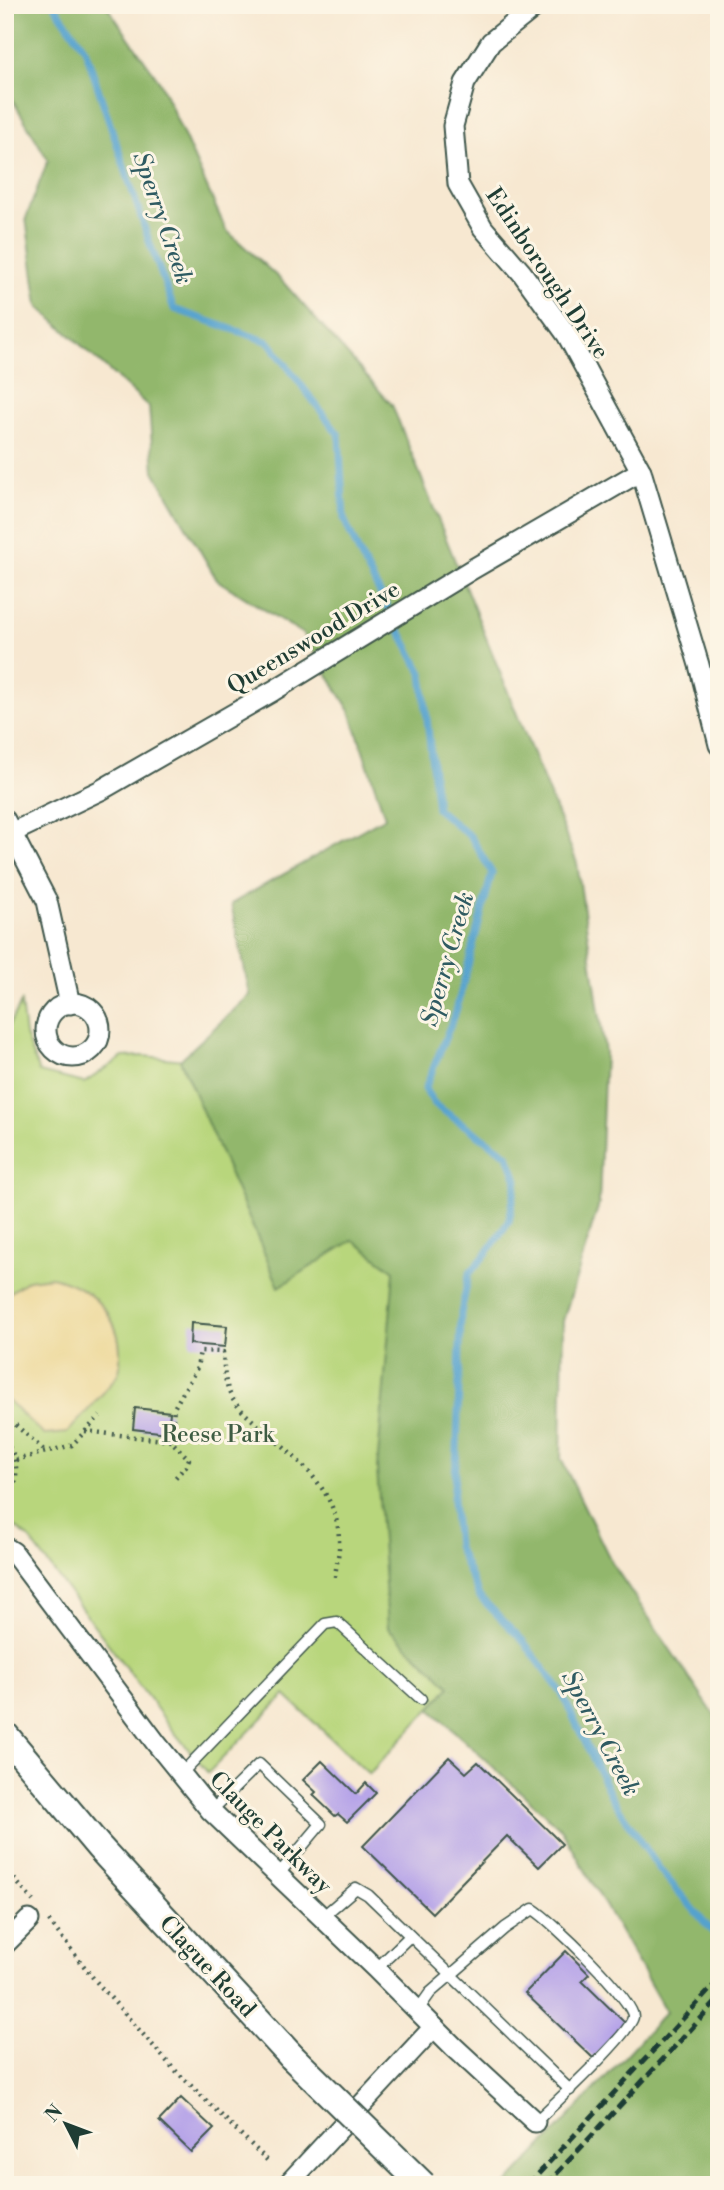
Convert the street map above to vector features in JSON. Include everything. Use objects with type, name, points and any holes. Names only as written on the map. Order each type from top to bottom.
[{"type":"main road","name":"Clague Road","points":[[5,1735],[99,1847],[292,2057],[423,2185]]},
{"type":"street","name":"Edinborough Drive","points":[[537,5],[491,42],[465,83],[453,125],[458,184],[483,228],[522,273],[567,335],[641,471],[699,665],[719,745]]},
{"type":"street","name":"Queenswood Drive","points":[[8,830],[101,789],[273,691],[471,570],[641,471]]},
{"type":"street","points":[[8,830],[47,901],[70,1004]]},
{"type":"street","name":"Clauge Parkway","points":[[5,1547],[19,1560],[211,1811],[535,2123]]},
{"type":"street","points":[[5,1944],[38,1916]]},
{"type":"street","points":[[287,2185],[434,2028]]},
{"type":"lane","points":[[181,1774],[325,1623],[337,1622],[421,1699]]},
{"type":"lane","points":[[211,1811],[260,1764],[321,1824],[278,1875]]},
{"type":"lane","points":[[321,1918],[356,1888],[368,1895],[570,2090]]},
{"type":"lane","points":[[418,2010],[430,1993],[505,1928],[533,1909],[567,1937],[625,2000],[634,2014],[633,2020],[622,2036],[535,2123]]},
{"type":"lane","points":[[376,1969],[410,1936]]},
{"type":"lane","points":[[712,2185],[719,2182]]},
{"type":"path","points":[[171,1441],[174,1408],[197,1368],[200,1351],[223,1352],[224,1377],[230,1395],[242,1411],[311,1472],[324,1490],[335,1514],[339,1540],[335,1577]]},
{"type":"path","points":[[16,1460],[72,1445],[100,1416]]},
{"type":"path","points":[[5,1424],[10,1420],[46,1452]]},
{"type":"path","points":[[85,1431],[171,1441],[188,1459],[186,1466],[173,1480]]},
{"type":"path","points":[[5,1441],[16,1460],[18,1471],[5,1516]]},
{"type":"path","points":[[5,1868],[38,1916],[172,2067],[270,2163]]},
{"type":"green space","points":[[5,5],[106,5],[160,82],[226,230],[282,281],[392,405],[577,863],[605,1052],[599,1204],[563,1321],[561,1459],[612,1563],[719,1722],[719,2185],[506,2185],[666,2012],[562,1830],[430,1709],[450,1686],[388,1628],[377,1469],[394,1271],[353,1240],[279,1287],[180,1060],[250,995],[231,904],[385,817],[350,711],[303,634],[217,580],[154,471],[149,407],[38,306],[26,218],[48,160],[5,87]]},
{"type":"green space","name":"Reese Park","points":[[21,1003],[25,1035],[39,1072],[84,1083],[123,1057],[143,1056],[248,1066],[403,1037],[450,1687],[369,1774],[285,1695],[208,1773],[174,1732],[28,1537],[5,1519],[5,1032]]},
{"type":"sand","points":[[51,1277],[78,1287],[100,1304],[115,1327],[119,1340],[120,1369],[96,1402],[67,1433],[44,1435],[5,1398],[5,1296],[28,1280]]},
{"type":"building","points":[[191,1323],[227,1326],[225,1347],[190,1344]]},
{"type":"building","points":[[135,1408],[170,1412],[168,1433],[133,1429]]},
{"type":"building","points":[[449,1757],[466,1773],[478,1762],[562,1844],[539,1867],[507,1836],[432,1913],[363,1846]]},
{"type":"building","points":[[322,1761],[356,1794],[366,1783],[376,1793],[347,1822],[338,1814],[335,1816],[313,1795],[316,1792],[303,1780]]},
{"type":"building","points":[[566,1951],[589,1974],[582,1981],[626,2024],[593,2058],[525,1993]]},
{"type":"building","points":[[181,2098],[214,2129],[191,2152],[159,2121]]},
{"type":"waterway","name":"Sperry Creek","points":[[54,5],[85,49],[174,309],[269,342],[339,435],[344,519],[422,673],[437,809],[471,837],[492,873],[456,1011],[425,1089],[435,1105],[508,1155],[517,1180],[509,1221],[469,1274],[461,1313],[453,1500],[457,1546],[479,1596],[524,1642],[561,1692],[612,1798],[660,1870],[718,1938]]},
{"type":"railway","points":[[528,2185],[719,1980]]},
{"type":"railway","points":[[546,2185],[719,1999]]}]
